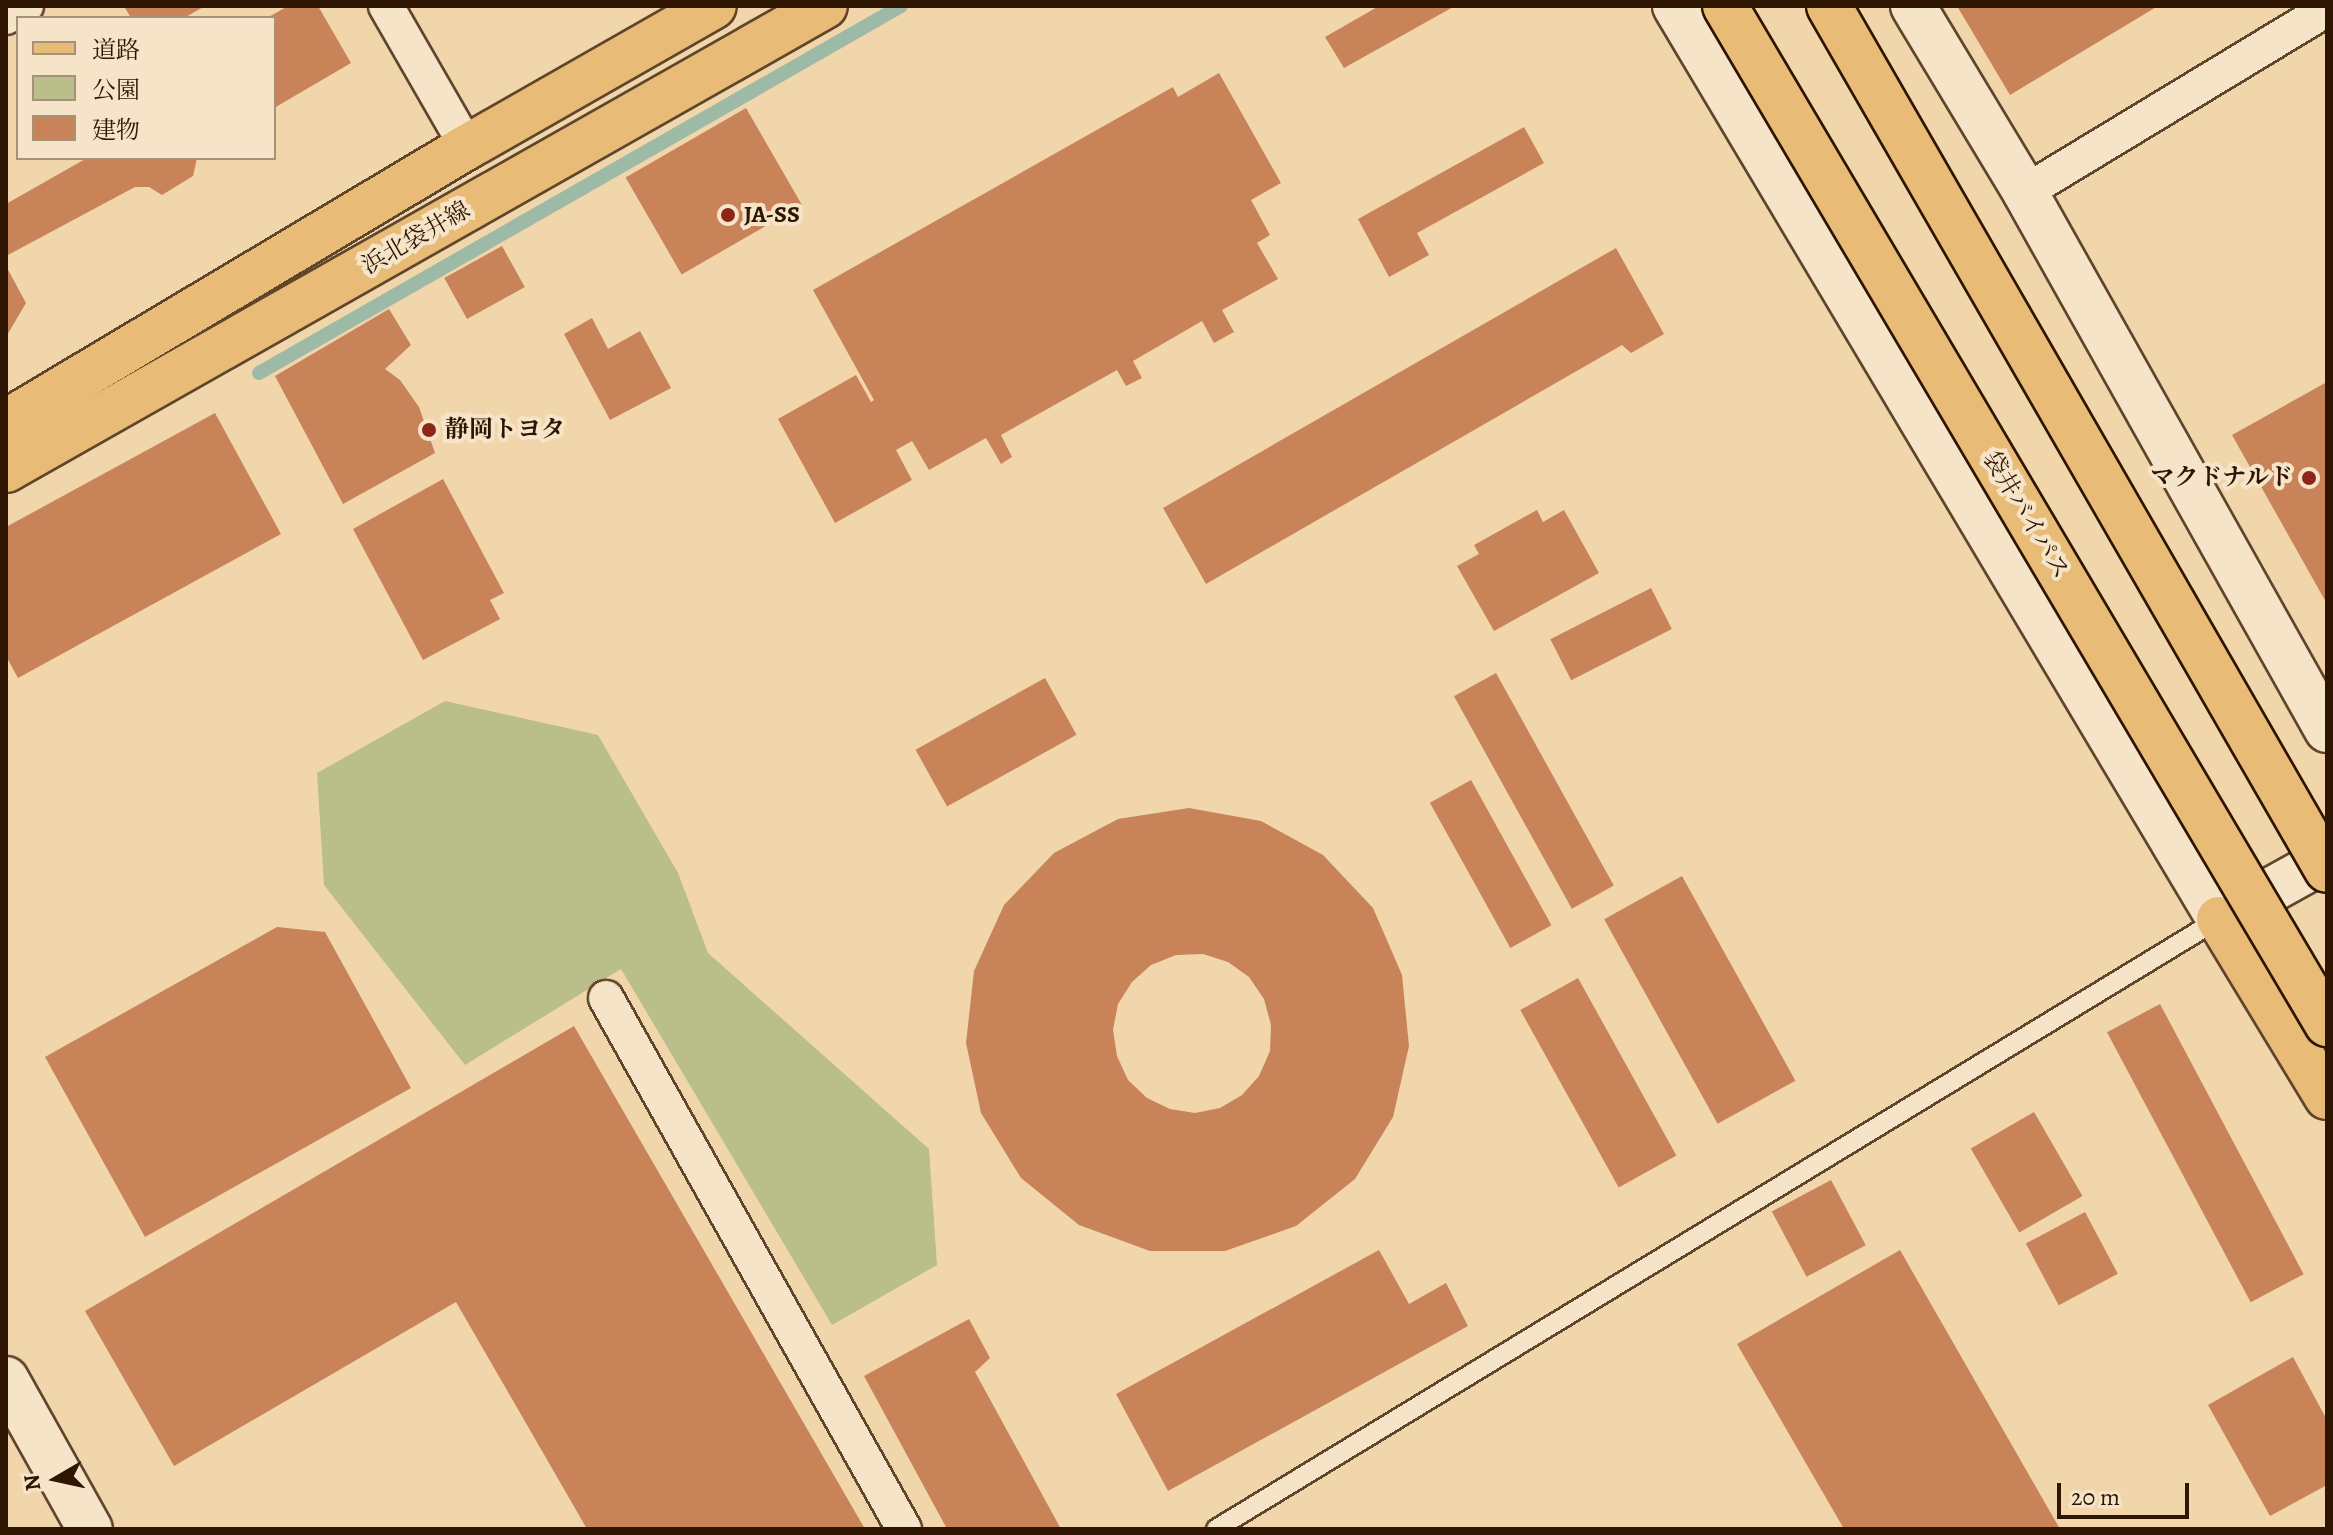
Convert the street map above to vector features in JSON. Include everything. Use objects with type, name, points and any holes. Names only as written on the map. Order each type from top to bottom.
[{"type":"main road","points":[[6,422],[467,147],[714,6]]},
{"type":"main road","name":"浜北袋井線","points":[[6,470],[825,6]]},
{"type":"main road","name":"袋井バイパス","points":[[1725,6],[2327,1024]]},
{"type":"main road","points":[[1829,6],[2327,870]]},
{"type":"main road","points":[[2219,919],[2327,1097]]},
{"type":"street","points":[[386,6],[467,147]]},
{"type":"street","points":[[1675,6],[2219,919],[2327,859]]},
{"type":"street","points":[[1913,6],[2025,192],[2327,730]]},
{"type":"street","points":[[2025,192],[2327,9]]},
{"type":"street","points":[[606,998],[904,1529]]},
{"type":"street","points":[[6,1379],[90,1529]]},
{"type":"lane","points":[[1216,1529],[2219,919]]},
{"type":"green space","points":[[445,701],[598,735],[678,873],[708,953],[929,1149],[937,1265],[832,1325],[621,969],[465,1065],[324,885],[317,773]]},
{"type":"building","points":[[124,6],[205,6],[188,16],[130,16]]},
{"type":"building","points":[[288,6],[318,6],[351,63],[276,107],[276,16],[270,16]]},
{"type":"building","points":[[1379,6],[1455,6],[1344,68],[1325,37]]},
{"type":"building","points":[[1957,6],[2158,6],[2010,95]]},
{"type":"building","points":[[1219,73],[1281,183],[1251,200],[1270,235],[1257,243],[1278,279],[1222,310],[1234,332],[1214,343],[1202,321],[1133,361],[1142,378],[1126,386],[1117,370],[1001,435],[1012,457],[1001,464],[986,438],[929,470],[912,441],[896,450],[912,480],[835,523],[778,419],[856,375],[871,402],[874,400],[813,290],[1173,87],[1178,97]]},
{"type":"building","points":[[746,108],[802,205],[682,274],[626,178]]},
{"type":"building","points":[[1524,127],[1544,163],[1417,233],[1429,255],[1389,277],[1358,219]]},
{"type":"building","points":[[83,160],[197,160],[193,176],[162,195],[149,187],[135,187],[6,256],[6,204]]},
{"type":"building","points":[[502,246],[525,287],[467,319],[444,278]]},
{"type":"building","points":[[1616,248],[1664,334],[1631,353],[1622,345],[1206,584],[1163,508]]},
{"type":"building","points":[[6,266],[26,303],[6,337]]},
{"type":"building","points":[[389,309],[411,345],[385,369],[400,380],[419,407],[435,453],[343,504],[275,376]]},
{"type":"building","points":[[592,318],[608,349],[640,331],[671,388],[610,420],[564,334]]},
{"type":"building","points":[[2327,382],[2327,604],[2232,435]]},
{"type":"building","points":[[215,413],[281,534],[18,678],[6,656],[6,527]]},
{"type":"building","points":[[443,479],[504,593],[490,600],[500,619],[423,660],[353,529]]},
{"type":"building","points":[[1537,510],[1543,522],[1564,510],[1599,573],[1494,631],[1457,566],[1479,554],[1474,545]]},
{"type":"building","points":[[1651,588],[1672,629],[1571,680],[1550,639]]},
{"type":"building","points":[[1496,673],[1614,886],[1572,909],[1454,696]]},
{"type":"building","points":[[1045,678],[1077,735],[947,807],[916,750]]},
{"type":"building","points":[[1471,780],[1551,925],[1510,948],[1430,803]]},
{"type":"building","points":[[1189,808],[1261,821],[1323,855],[1373,908],[1402,975],[1409,1046],[1393,1117],[1355,1179],[1296,1226],[1225,1251],[1150,1251],[1079,1225],[1021,1178],[981,1113],[966,1043],[974,971],[1004,905],[1054,853],[1118,819]],"holes":[[[1203,954],[1228,962],[1249,977],[1264,999],[1271,1025],[1270,1051],[1259,1076],[1242,1095],[1220,1108],[1195,1113],[1170,1109],[1147,1098],[1128,1080],[1117,1056],[1113,1030],[1118,1004],[1132,982],[1151,965],[1176,955]]]},
{"type":"building","points":[[1682,876],[1795,1081],[1718,1124],[1604,919]]},
{"type":"building","points":[[277,927],[325,932],[411,1088],[145,1237],[45,1057]]},
{"type":"building","points":[[1578,978],[1676,1156],[1619,1188],[1520,1010]]},
{"type":"building","points":[[2160,1004],[2304,1274],[2251,1302],[2107,1032]]},
{"type":"building","points":[[574,1026],[865,1529],[587,1529],[456,1302],[174,1466],[85,1311]]},
{"type":"building","points":[[2034,1112],[2082,1196],[2019,1233],[1971,1148]]},
{"type":"building","points":[[1831,1180],[1866,1245],[1807,1277],[1772,1211]]},
{"type":"building","points":[[2085,1212],[2118,1274],[2059,1305],[2026,1243]]},
{"type":"building","points":[[1379,1250],[1409,1304],[1446,1283],[1468,1326],[1168,1491],[1116,1394]]},
{"type":"building","points":[[1900,1250],[2060,1529],[1844,1529],[1737,1344]]},
{"type":"building","points":[[969,1319],[990,1358],[975,1372],[1061,1529],[947,1529],[864,1376]]},
{"type":"building","points":[[2293,1357],[2327,1420],[2327,1485],[2270,1516],[2208,1405]]},
{"type":"waterway","points":[[259,373],[901,6]]},
{"type":"place","name":"JA-SS","points":[[728,215]]},
{"type":"place","name":"静岡トヨタ","points":[[429,430]]},
{"type":"place","name":"マクドナルド","points":[[2309,478]]}]
